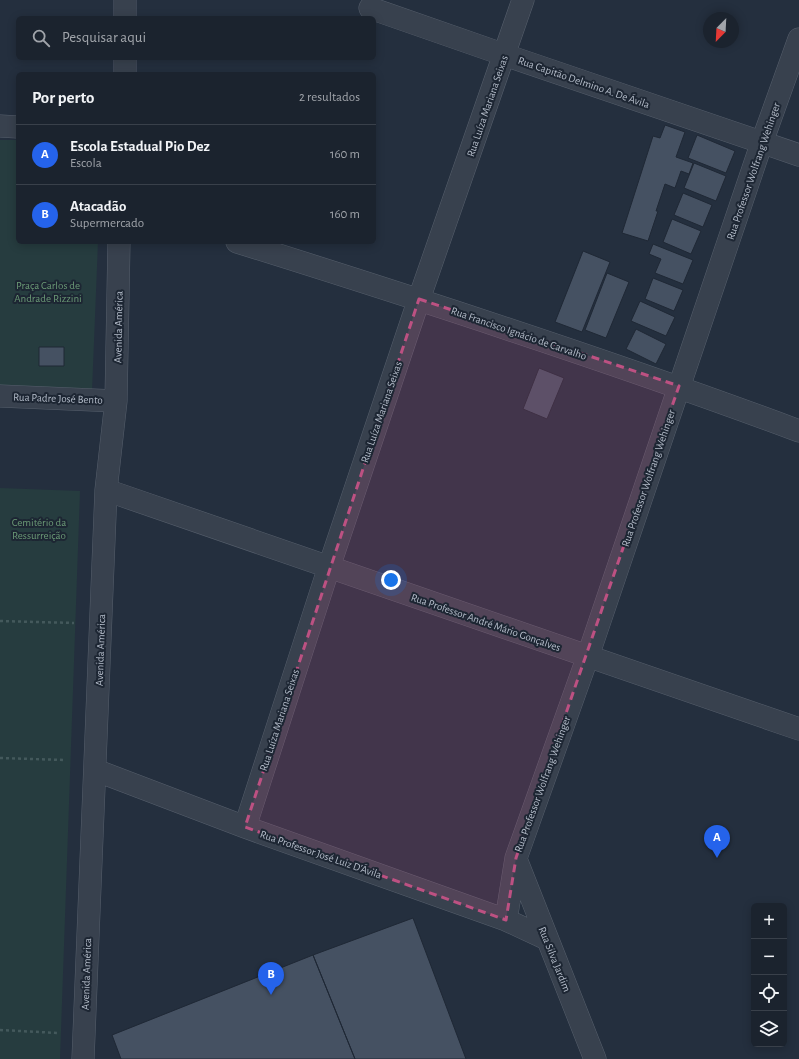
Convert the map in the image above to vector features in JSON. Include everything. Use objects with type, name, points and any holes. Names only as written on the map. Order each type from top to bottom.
[{"type":"street","points":[[125,0],[125,16]]},
{"type":"street","name":"Rua Luíza Mariana Seixas","points":[[245,827],[329,567],[419,299],[523,0]]},
{"type":"street","name":"Rua Capitão Delmino A. De Ávila","points":[[370,8],[799,155]]},
{"type":"street","name":"Rua Professor Wolfrang Wehinger","points":[[506,920],[516,858],[588,656],[762,142],[799,39]]},
{"type":"street","points":[[124,72],[125,60]]},
{"type":"street","points":[[0,126],[16,126]]},
{"type":"street","name":"Avenida América","points":[[83,1059],[106,490],[116,401],[120,244]]},
{"type":"street","name":"Rua Francisco Ignácio de Carvalho","points":[[243,244],[419,299],[679,386],[799,431]]},
{"type":"street","name":"Rua Padre José Bento","points":[[0,396],[116,401]]},
{"type":"street","name":"Rua Professor André Mário Gonçalves","points":[[106,490],[799,729]]},
{"type":"street","name":"Rua Professor José Luiz D'Ávila","points":[[95,770],[245,827],[506,920],[547,939]]},
{"type":"street","name":"Rua Silva Jardim","points":[[516,858],[595,1059]]},
{"type":"path","points":[[0,621],[74,623]]},
{"type":"path","points":[[0,758],[64,760]]},
{"type":"path","points":[[0,1030],[58,1033]]},
{"type":"highlighted area","points":[[419,299],[679,386],[516,858],[506,920],[245,827]]},
{"type":"green space","name":"Praça Carlos de Andrade Rizzini","points":[[0,140],[16,140],[16,244],[98,244],[92,391],[0,387]]},
{"type":"green space","name":"Cemitério da Ressurreição","points":[[0,488],[80,491],[60,1059],[0,1059]]},
{"type":"building","points":[[665,125],[685,132],[676,157],[693,163],[689,174],[681,171],[675,188],[665,184],[648,241],[622,233],[653,136],[660,138]]},
{"type":"building","points":[[697,135],[735,151],[726,173],[688,158]]},
{"type":"building","points":[[694,163],[726,176],[716,201],[684,188]]},
{"type":"building","points":[[683,193],[712,205],[703,227],[674,215]]},
{"type":"building","points":[[672,219],[701,231],[691,254],[663,242]]},
{"type":"building","points":[[653,244],[693,260],[683,284],[655,273],[661,259],[649,254]]},
{"type":"building","points":[[583,251],[610,262],[582,332],[555,322]]},
{"type":"building","points":[[607,273],[629,282],[606,338],[585,330]]},
{"type":"building","points":[[653,278],[683,290],[674,311],[645,299]]},
{"type":"building","points":[[640,301],[675,317],[666,336],[631,321]]},
{"type":"building","points":[[636,329],[666,344],[656,364],[626,349]]},
{"type":"building","points":[[39,347],[64,347],[64,366],[39,366]]},
{"type":"building","points":[[539,368],[564,378],[547,419],[523,409]]},
{"type":"building","points":[[413,918],[466,1059],[355,1059],[313,955]]},
{"type":"building","points":[[313,955],[355,1059],[121,1059],[112,1035]]},
{"type":"place","name":"Escola Estadual Pio Dez","points":[[717,858]]},
{"type":"place","name":"Atacadão","points":[[271,995]]}]
